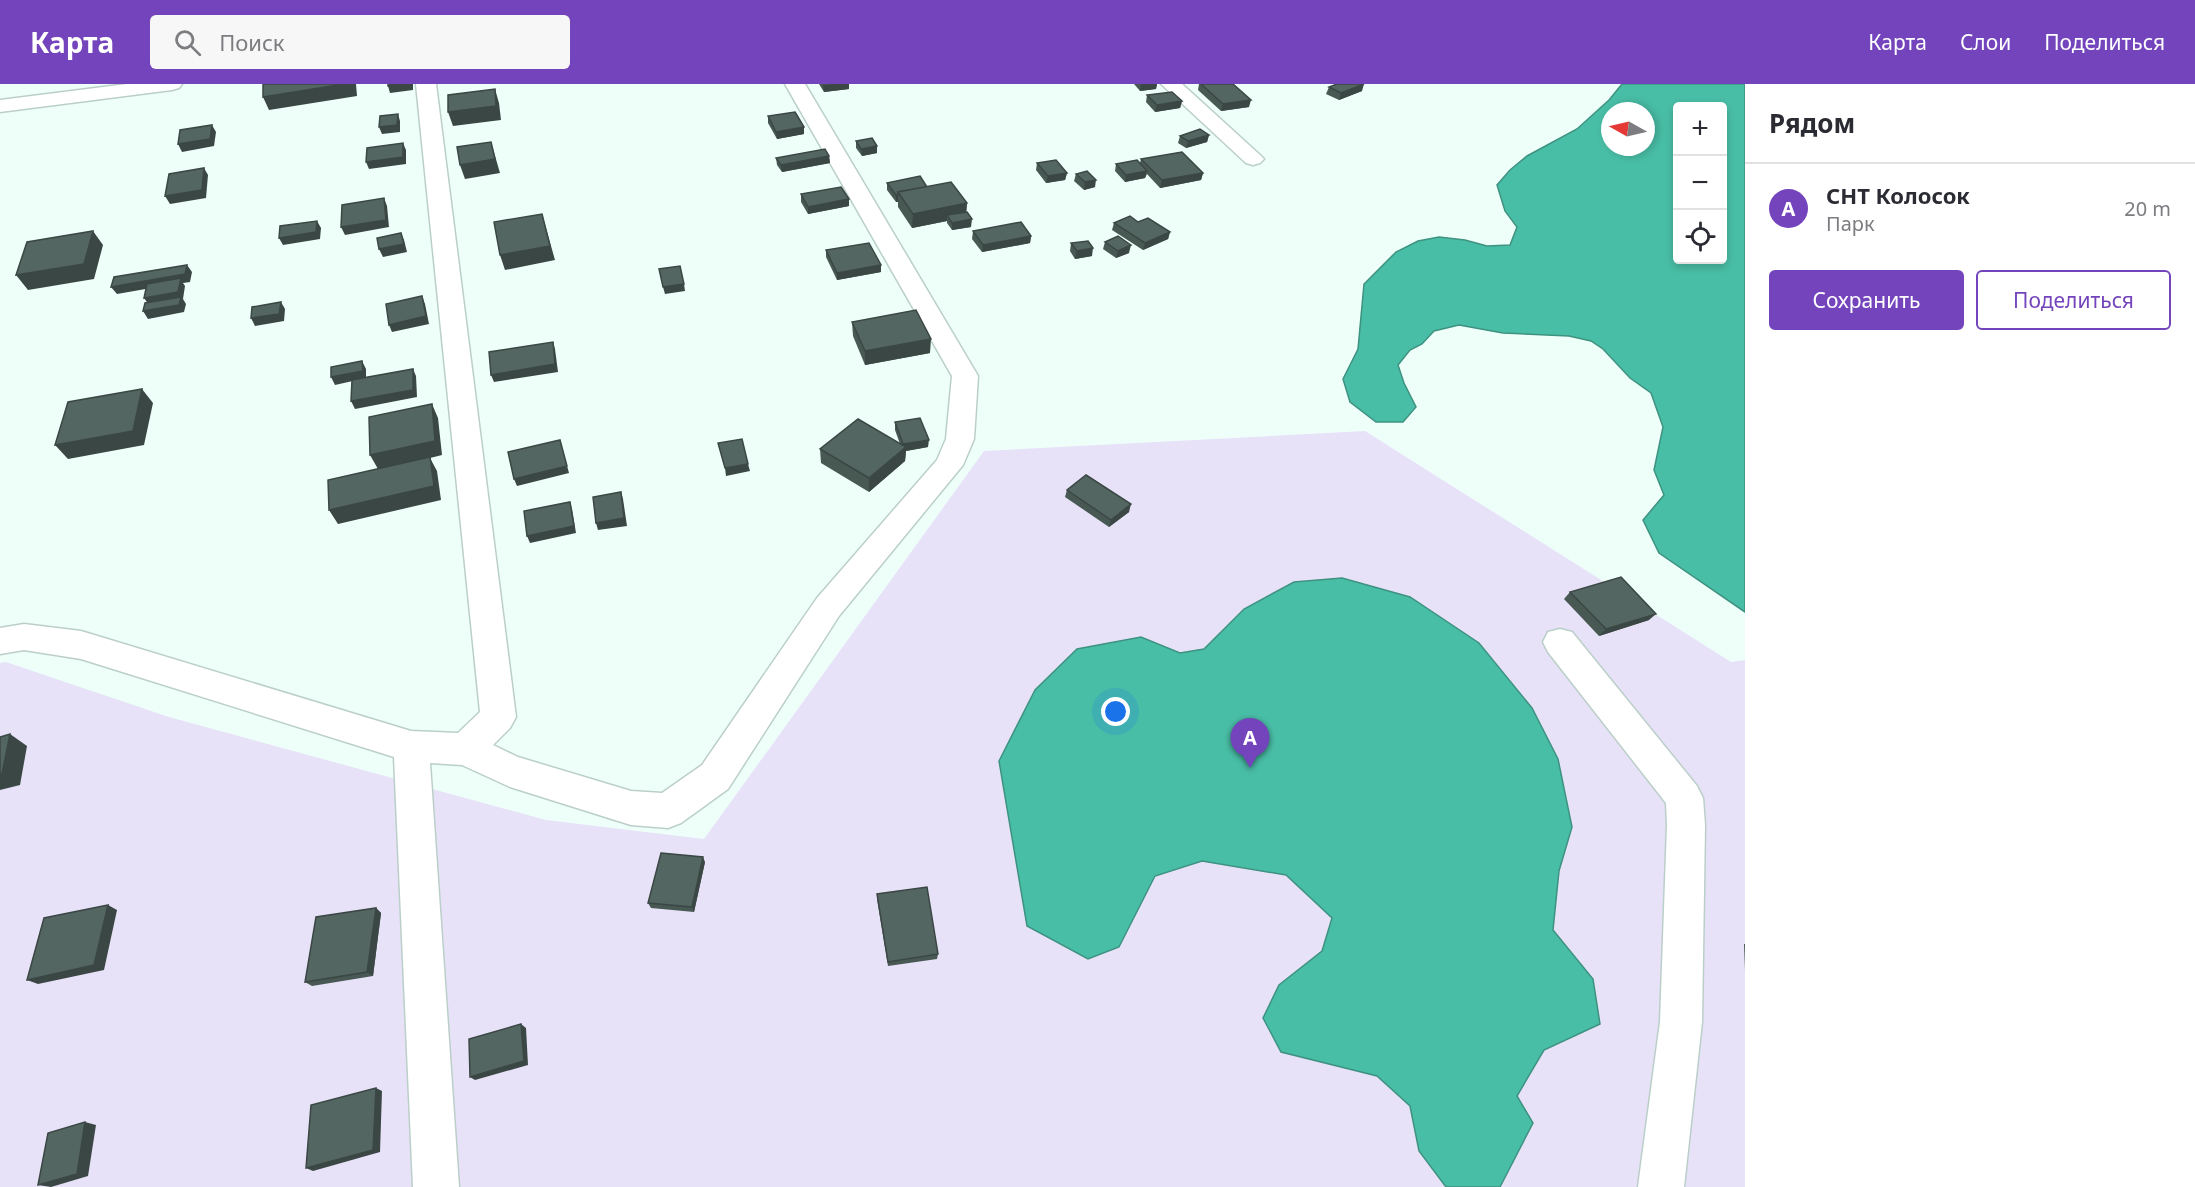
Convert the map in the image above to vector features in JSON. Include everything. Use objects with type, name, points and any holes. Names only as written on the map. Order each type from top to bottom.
[{"type":"street","points":[[0,91],[7,84]]},
{"type":"street","points":[[0,106],[172,84]]},
{"type":"street","points":[[426,84],[498,717],[466,749]]},
{"type":"street","points":[[0,641],[24,637],[81,645],[411,747],[466,749],[510,771],[632,808],[668,812],[715,777],[828,607],[949,465],[960,439],[965,376],[795,84]]},
{"type":"street","points":[[1171,84],[1253,159]]},
{"type":"street","points":[[1560,642],[1684,798],[1686,825],[1681,1022],[1661,1187]]},
{"type":"street","points":[[411,747],[436,1187]]},
{"type":"shaded area","points":[[1622,84],[1745,84],[1745,612],[1659,553],[1643,520],[1664,495],[1654,470],[1663,427],[1651,393],[1630,378],[1603,349],[1591,341],[1569,336],[1503,333],[1459,325],[1434,331],[1422,344],[1410,350],[1398,365],[1416,407],[1403,422],[1376,422],[1350,402],[1343,379],[1358,349],[1364,284],[1396,252],[1418,241],[1439,237],[1465,240],[1487,246],[1510,245],[1517,227],[1505,211],[1497,185],[1527,156],[1577,129],[1601,107],[1601,156],[1655,156],[1655,102],[1607,102]]},
{"type":"shaded area","points":[[1365,431],[1731,662],[1745,660],[1745,1187],[0,1187],[0,663],[6,662],[169,717],[546,820],[704,839],[984,451]]},
{"type":"shaded area","points":[[1342,578],[1410,597],[1479,643],[1532,708],[1558,759],[1572,827],[1559,871],[1553,930],[1593,979],[1600,1024],[1544,1050],[1517,1096],[1533,1123],[1500,1187],[1446,1187],[1419,1151],[1410,1106],[1377,1076],[1281,1052],[1263,1018],[1279,985],[1322,951],[1332,918],[1286,875],[1202,861],[1155,876],[1119,947],[1088,959],[1027,926],[999,761],[1035,690],[1077,649],[1141,637],[1180,653],[1204,649],[1244,609],[1294,582]]},
{"type":"building","points":[[263,84],[344,84],[263,97]]},
{"type":"building","points":[[1201,84],[1233,84],[1251,100],[1223,104]]},
{"type":"building","points":[[1337,84],[1364,84],[1341,93],[1329,87]]},
{"type":"building","points":[[495,89],[496,106],[448,112],[448,95]]},
{"type":"building","points":[[1172,92],[1182,101],[1157,105],[1147,95]]},
{"type":"building","points":[[795,112],[804,127],[776,132],[768,116]]},
{"type":"building","points":[[398,114],[397,125],[379,127],[380,116]]},
{"type":"building","points":[[212,125],[210,139],[178,144],[180,130]]},
{"type":"building","points":[[1200,129],[1209,135],[1188,141],[1180,136]]},
{"type":"building","points":[[872,138],[877,146],[861,149],[856,141]]},
{"type":"building","points":[[491,142],[495,159],[460,165],[457,147]]},
{"type":"building","points":[[403,143],[403,157],[366,162],[367,148]]},
{"type":"building","points":[[825,149],[829,156],[781,165],[776,158]]},
{"type":"building","points":[[1182,152],[1203,173],[1162,180],[1141,159]]},
{"type":"building","points":[[1056,160],[1067,173],[1048,176],[1037,163]]},
{"type":"building","points":[[1137,160],[1147,171],[1126,175],[1116,164]]},
{"type":"building","points":[[204,168],[202,190],[165,196],[169,174]]},
{"type":"building","points":[[1087,171],[1096,180],[1085,182],[1076,174]]},
{"type":"building","points":[[920,176],[927,187],[898,192],[898,195],[887,183]]},
{"type":"building","points":[[951,182],[967,203],[913,214],[898,192]]},
{"type":"building","points":[[841,187],[849,199],[808,207],[801,194]]},
{"type":"building","points":[[384,198],[386,220],[341,227],[342,205]]},
{"type":"building","points":[[967,212],[972,219],[952,223],[947,215]]},
{"type":"building","points":[[542,214],[550,246],[500,255],[494,222]]},
{"type":"building","points":[[1130,216],[1138,222],[1148,218],[1170,232],[1145,243],[1114,223]]},
{"type":"building","points":[[317,221],[316,232],[279,238],[280,226]]},
{"type":"building","points":[[1021,222],[1031,236],[983,245],[973,231]]},
{"type":"building","points":[[93,231],[84,264],[16,275],[27,242]]},
{"type":"building","points":[[401,233],[404,244],[379,249],[377,238]]},
{"type":"building","points":[[1118,236],[1131,245],[1118,251],[1105,242]]},
{"type":"building","points":[[1088,241],[1093,248],[1077,251],[1071,243]]},
{"type":"building","points":[[869,243],[881,265],[837,273],[826,250]]},
{"type":"building","points":[[187,265],[185,274],[111,287],[114,277]]},
{"type":"building","points":[[680,266],[684,284],[663,287],[659,269]]},
{"type":"building","points":[[181,278],[178,292],[144,298],[147,284]]},
{"type":"building","points":[[422,296],[426,316],[389,325],[386,304]]},
{"type":"building","points":[[181,297],[179,305],[143,311],[145,303]]},
{"type":"building","points":[[281,302],[279,314],[251,318],[252,307]]},
{"type":"building","points":[[916,310],[931,339],[865,351],[852,322]]},
{"type":"building","points":[[553,342],[555,364],[491,375],[489,352]]},
{"type":"building","points":[[362,361],[363,371],[331,377],[331,367]]},
{"type":"building","points":[[413,369],[413,390],[351,401],[352,380]]},
{"type":"building","points":[[142,389],[133,431],[55,445],[68,402]]},
{"type":"building","points":[[432,404],[435,441],[370,455],[369,417]]},
{"type":"building","points":[[920,418],[929,440],[903,444],[895,422]]},
{"type":"building","points":[[858,419],[906,447],[869,478],[820,449]]},
{"type":"building","points":[[742,439],[748,464],[725,468],[718,443]]},
{"type":"building","points":[[560,440],[567,466],[514,479],[508,452]]},
{"type":"building","points":[[430,457],[434,486],[329,510],[328,480]]},
{"type":"building","points":[[1086,475],[1131,504],[1111,520],[1067,490]]},
{"type":"building","points":[[621,492],[624,518],[596,523],[593,497]]},
{"type":"building","points":[[570,502],[574,526],[527,536],[524,511]]},
{"type":"building","points":[[1621,577],[1656,614],[1606,629],[1570,592]]},
{"type":"building","points":[[10,734],[2,774],[0,774],[0,737]]},
{"type":"building","points":[[661,853],[703,857],[692,907],[648,903]]},
{"type":"building","points":[[927,887],[938,954],[888,962],[877,894]]},
{"type":"building","points":[[108,905],[94,965],[27,980],[44,918]]},
{"type":"building","points":[[376,908],[367,972],[305,982],[316,917]]},
{"type":"building","points":[[521,1024],[524,1061],[470,1077],[469,1039]]},
{"type":"building","points":[[376,1088],[373,1150],[306,1168],[311,1105]]},
{"type":"building","points":[[85,1122],[77,1174],[38,1185],[48,1133]]},
{"type":"place","name":"СНТ Колосок","points":[[1250,768]]}]
